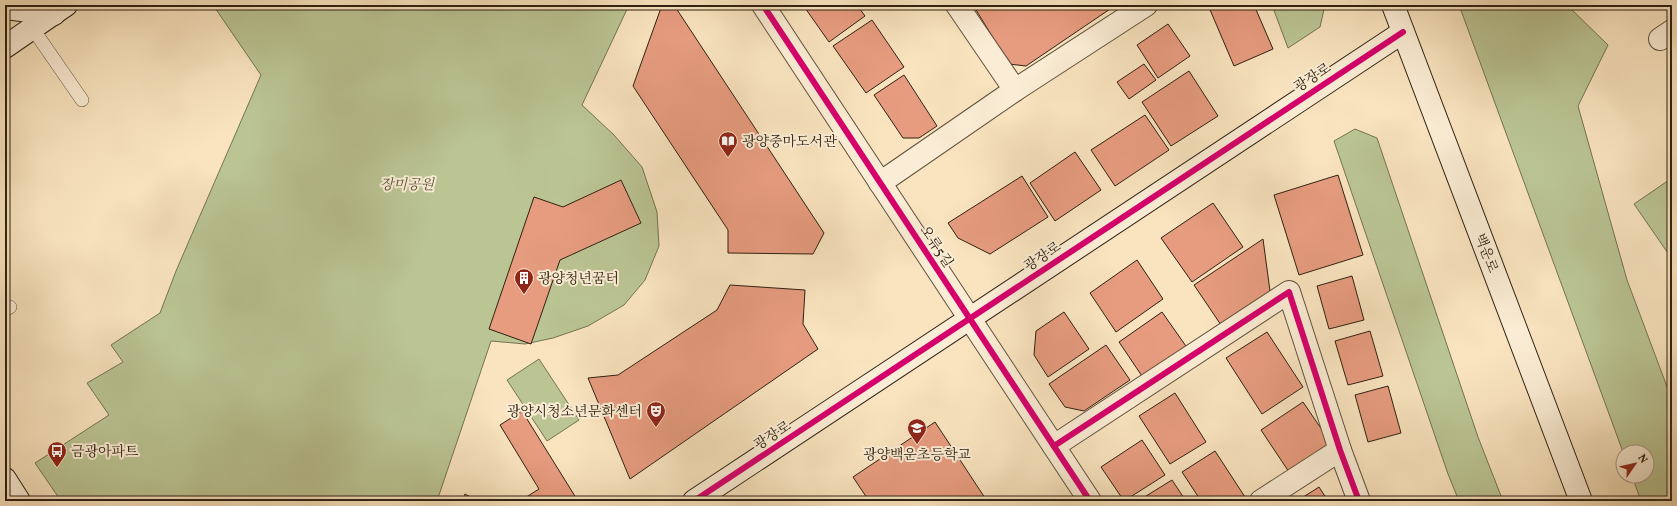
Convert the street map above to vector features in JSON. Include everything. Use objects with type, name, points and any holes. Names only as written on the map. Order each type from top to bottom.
[{"type":"street","name":"오류5길","points":[[762,5],[1090,501]]},
{"type":"street","points":[[957,5],[1015,90]]},
{"type":"street","points":[[880,183],[1015,90],[1146,5]]},
{"type":"street","name":"백운로","points":[[1393,5],[1581,501]]},
{"type":"street","points":[[5,8],[60,9]]},
{"type":"street","points":[[5,47],[60,9]]},
{"type":"street","name":"광장로","points":[[694,501],[1403,32]]},
{"type":"street","points":[[1054,446],[1289,292],[1340,450],[1359,501]]},
{"type":"street","points":[[1261,501],[1340,450]]},
{"type":"street","points":[[5,479],[19,501]]},
{"type":"lane","points":[[33,29],[82,100]]},
{"type":"green space","name":"장미공원","points":[[213,5],[629,5],[582,105],[614,135],[642,167],[657,212],[659,246],[645,280],[624,305],[588,326],[553,338],[525,344],[491,341],[437,501],[61,501],[35,463],[109,415],[87,383],[123,362],[111,345],[160,313],[176,271],[261,75]]},
{"type":"green space","points":[[1272,5],[1325,5],[1320,27],[1288,48]]},
{"type":"green space","points":[[1459,5],[1567,5],[1608,45],[1578,106],[1627,280],[1672,400],[1672,501],[1641,501],[1635,484],[1655,484],[1655,444],[1620,444]]},
{"type":"green space","points":[[1355,129],[1377,138],[1478,437],[1503,501],[1459,501],[1448,474],[1334,141]]},
{"type":"green space","points":[[1672,178],[1672,259],[1634,204]]},
{"type":"green space","points":[[539,359],[579,420],[547,441],[507,380]]},
{"type":"building","name":"광양중마도서관","points":[[662,5],[674,5],[824,233],[813,254],[728,253],[728,230],[633,86]]},
{"type":"building","points":[[803,5],[857,5],[865,16],[829,42]]},
{"type":"building","points":[[973,5],[1116,5],[1026,66],[1009,64]]},
{"type":"building","points":[[1208,5],[1254,5],[1273,49],[1234,66]]},
{"type":"building","points":[[872,20],[904,67],[866,93],[833,46]]},
{"type":"building","points":[[1168,24],[1190,56],[1158,78],[1137,45]]},
{"type":"building","points":[[1144,64],[1156,80],[1129,99],[1117,82]]},
{"type":"building","points":[[1189,71],[1218,116],[1171,146],[1142,102]]},
{"type":"building","points":[[904,75],[937,126],[919,138],[903,138],[874,95]]},
{"type":"building","points":[[1145,115],[1169,150],[1115,186],[1091,150]]},
{"type":"building","points":[[1075,152],[1101,190],[1055,221],[1030,183]]},
{"type":"building","points":[[1338,175],[1363,255],[1299,275],[1274,195]]},
{"type":"building","points":[[1022,176],[1048,217],[990,254],[958,238],[948,223]]},
{"type":"building","name":"광양청년꿈터","points":[[621,180],[641,223],[560,260],[531,344],[489,329],[534,197],[563,207]]},
{"type":"building","points":[[1213,203],[1243,247],[1192,282],[1161,238]]},
{"type":"building","points":[[1263,239],[1270,291],[1221,325],[1194,285]]},
{"type":"building","points":[[1137,260],[1163,299],[1116,332],[1090,293]]},
{"type":"building","points":[[1352,276],[1364,320],[1329,329],[1317,286]]},
{"type":"building","name":"광양시청소년문화센터","points":[[730,285],[805,290],[803,324],[818,349],[630,479],[588,378],[618,375],[717,310]]},
{"type":"building","points":[[1064,312],[1089,349],[1048,377],[1034,355],[1036,331]]},
{"type":"building","points":[[1162,312],[1188,349],[1144,379],[1119,342]]},
{"type":"building","points":[[1370,331],[1383,376],[1348,385],[1335,341]]},
{"type":"building","points":[[1267,332],[1303,387],[1262,414],[1226,358]]},
{"type":"building","points":[[1106,345],[1130,380],[1084,411],[1065,407],[1049,384]]},
{"type":"building","points":[[1388,386],[1401,433],[1368,442],[1355,395]]},
{"type":"building","points":[[1175,393],[1206,442],[1170,464],[1139,416]]},
{"type":"building","points":[[1303,402],[1331,443],[1289,472],[1261,430]]},
{"type":"building","points":[[522,411],[578,501],[520,501],[539,489],[500,425]]},
{"type":"building","points":[[935,422],[987,501],[869,501],[853,477]]},
{"type":"building","points":[[1142,440],[1165,475],[1124,501],[1101,467]]},
{"type":"building","points":[[1215,451],[1245,497],[1240,501],[1201,501],[1182,472]]},
{"type":"building","points":[[1172,480],[1186,501],[1138,501]]},
{"type":"building","points":[[1319,487],[1328,501],[1297,501]]},
{"type":"building","points":[[465,494],[478,501],[462,501]]},
{"type":"building","points":[[1433,497],[1435,501],[1420,501]]},
{"type":"cycle path","points":[[763,5],[1090,501]]},
{"type":"cycle path","points":[[694,501],[1403,32]]},
{"type":"cycle path","points":[[1054,446],[1289,292],[1340,450],[1359,501]]},
{"type":"place","name":"광양중마도서관","points":[[728,158]]},
{"type":"place","name":"광양청년꿈터","points":[[524,295]]},
{"type":"place","name":"광양시청소년문화센터","points":[[656,428]]},
{"type":"place","name":"광양백운초등학교","points":[[917,445]]},
{"type":"place","name":"금광아파트","points":[[57,468]]}]
